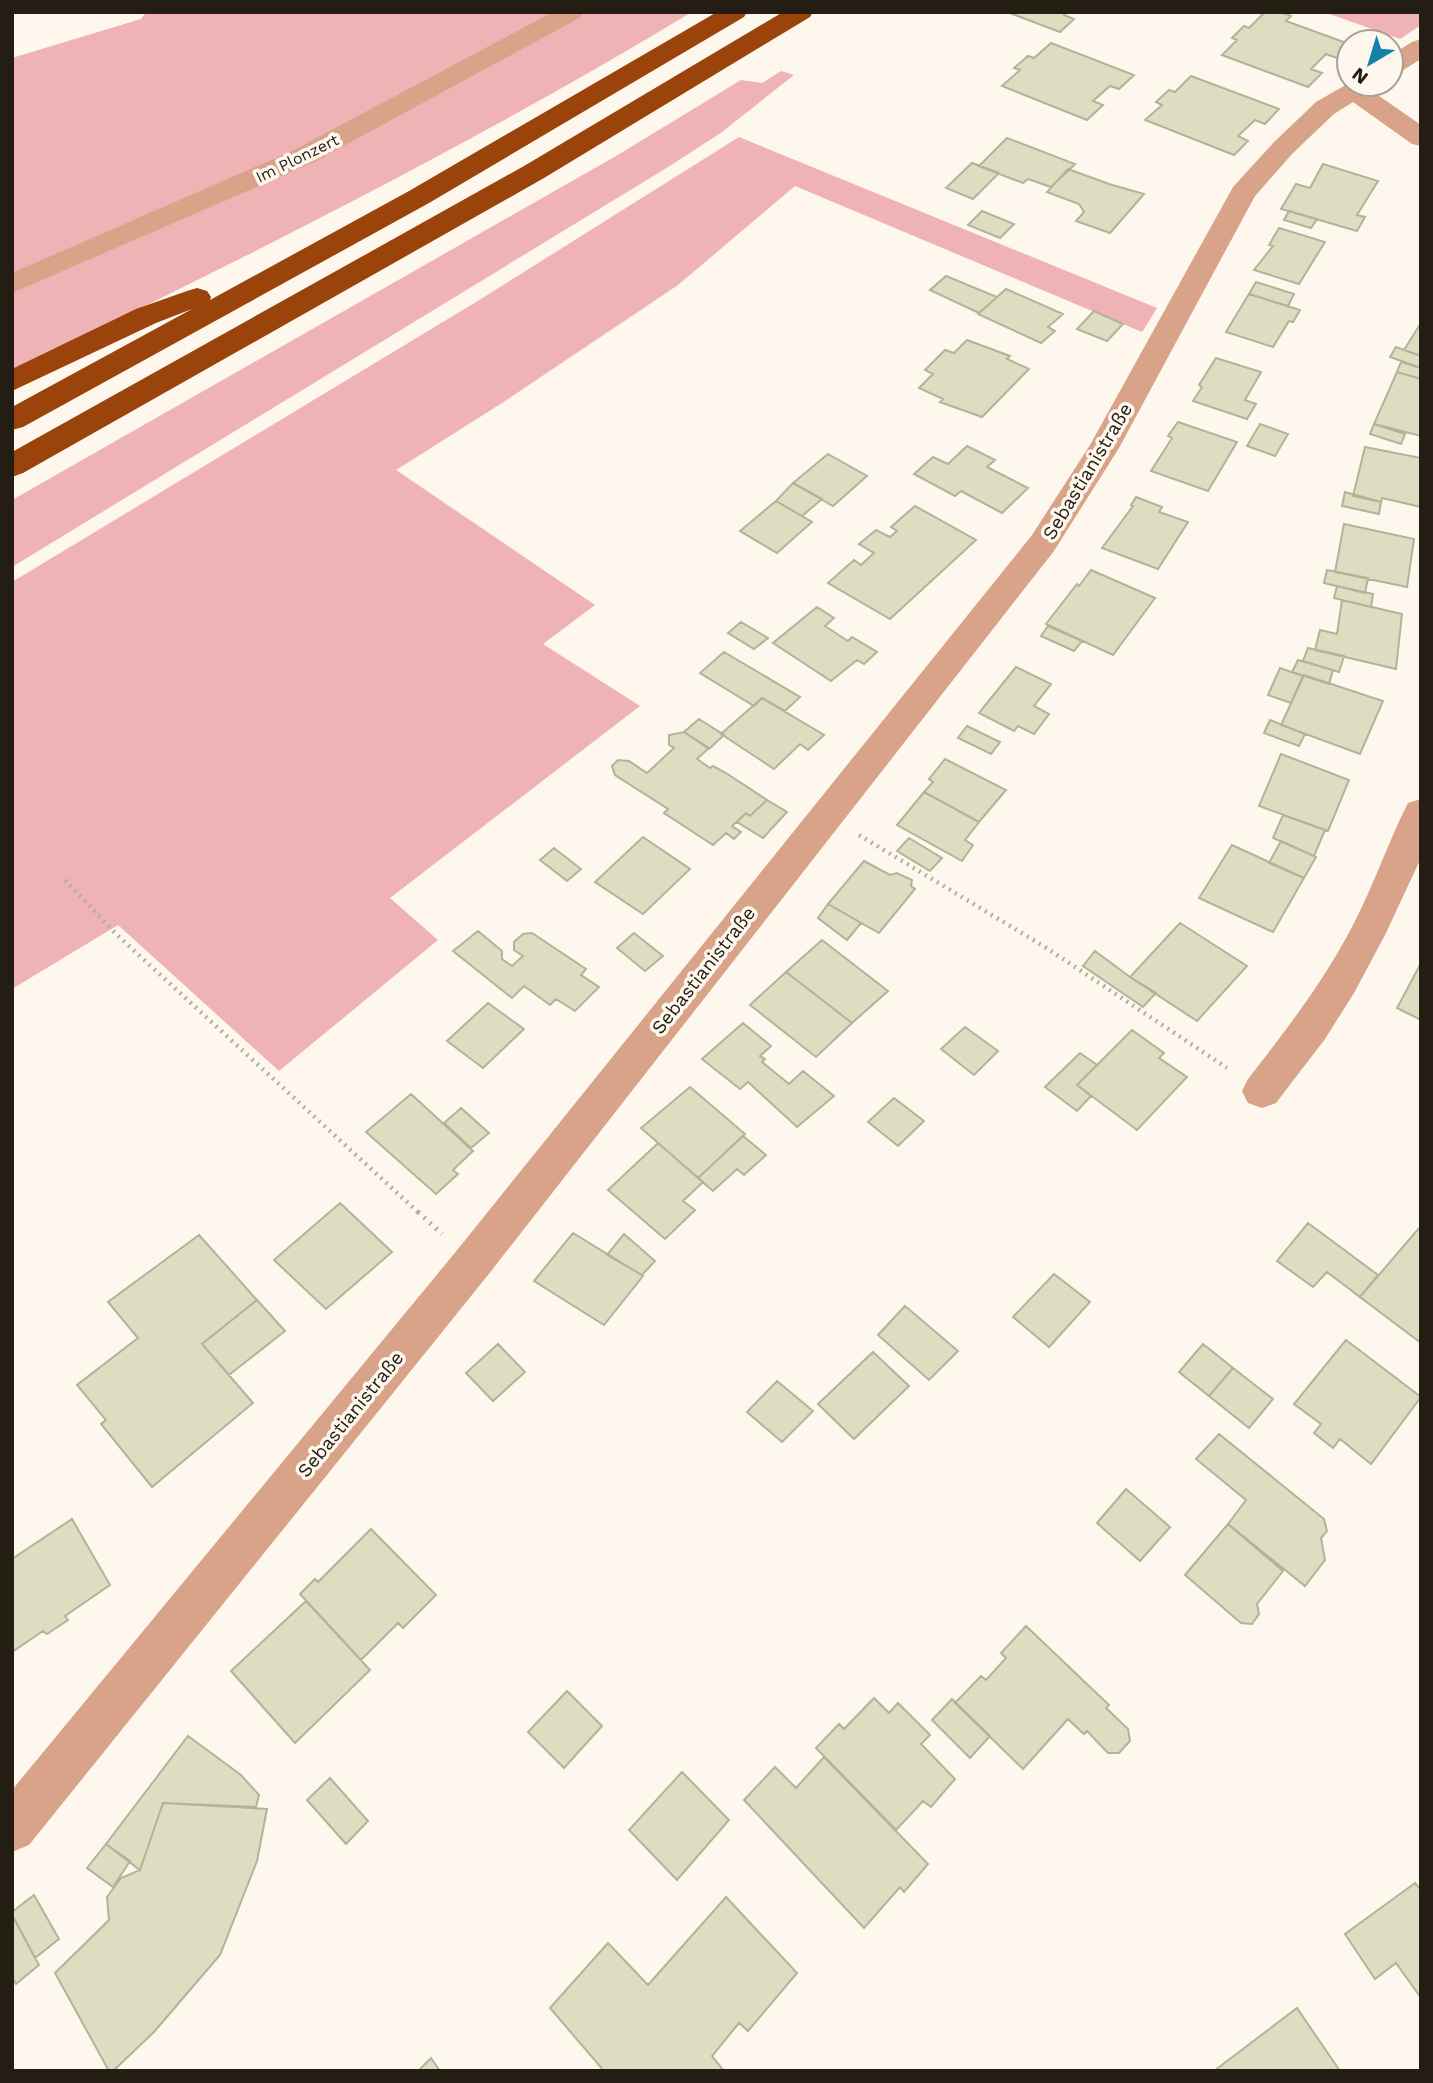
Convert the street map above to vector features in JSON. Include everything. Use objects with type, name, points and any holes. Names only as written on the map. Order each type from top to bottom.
[{"type":"highway","points":[[12,420],[524,137],[735,12]]},
{"type":"highway","points":[[12,466],[568,152],[801,12]]},
{"type":"highway","points":[[12,381],[146,316],[305,259]]},
{"type":"street","name":"Im Plonzert","points":[[12,284],[304,156],[572,12]]},
{"type":"street","points":[[1405,58],[1421,47]]},
{"type":"street","name":"Sebastianistraße","points":[[12,1828],[472,1262],[1043,543],[1072,501],[1243,193],[1283,148],[1325,108],[1342,98]]},
{"type":"street","points":[[1372,98],[1421,138]]},
{"type":"street","points":[[1262,1091],[1326,1007],[1397,874],[1421,813]]},
{"type":"path","points":[[825,815],[1045,947],[1262,1091]]},
{"type":"path","points":[[65,880],[116,934],[472,1262]]},
{"type":"shaded area","points":[[146,12],[692,12],[441,155],[12,371],[12,58],[141,19]]},
{"type":"shaded area","points":[[1324,12],[1421,12],[1421,25],[1405,36],[1405,28],[1369,28]]},
{"type":"shaded area","points":[[781,71],[794,75],[722,132],[673,164],[12,567],[12,500],[616,156],[741,80],[762,83]]},
{"type":"shaded area","points":[[739,137],[1157,308],[1142,332],[795,186],[678,285],[502,403],[396,470],[595,605],[543,644],[640,706],[390,898],[438,940],[279,1071],[118,925],[12,989],[12,582],[476,302]]},
{"type":"building","points":[[1007,12],[1068,12],[1064,15],[1074,19],[1060,32]]},
{"type":"building","points":[[1265,12],[1280,12],[1291,16],[1286,21],[1335,39],[1335,57],[1326,54],[1311,69],[1322,73],[1308,87],[1222,55],[1237,40],[1232,38],[1244,26],[1249,28]]},
{"type":"building","points":[[1051,43],[1134,75],[1119,89],[1110,86],[1093,101],[1103,105],[1087,120],[1002,86],[1020,70],[1014,68],[1028,56],[1034,58]]},
{"type":"building","points":[[1191,76],[1279,109],[1265,124],[1255,120],[1238,136],[1248,141],[1234,155],[1145,120],[1162,105],[1156,102],[1169,90],[1175,92]]},
{"type":"building","points":[[1007,138],[1075,164],[1051,187],[1028,179],[1023,183],[979,166]]},
{"type":"building","points":[[972,163],[999,173],[973,199],[946,188]]},
{"type":"building","points":[[1323,164],[1378,181],[1357,215],[1365,217],[1357,231],[1281,209],[1296,184],[1310,188]]},
{"type":"building","points":[[1068,169],[1144,194],[1110,233],[1076,221],[1084,212],[1079,204],[1047,192]]},
{"type":"building","points":[[982,211],[1014,224],[1000,238],[968,225]]},
{"type":"building","points":[[1289,211],[1317,219],[1311,228],[1284,220]]},
{"type":"building","points":[[1279,228],[1325,242],[1299,284],[1254,270],[1273,246],[1269,245]]},
{"type":"building","points":[[946,276],[997,297],[979,313],[930,290]]},
{"type":"building","points":[[1256,282],[1294,294],[1288,306],[1249,294]]},
{"type":"building","points":[[1006,289],[1063,314],[1048,327],[1055,331],[1041,343],[978,314]]},
{"type":"building","points":[[1249,294],[1300,310],[1293,322],[1289,321],[1273,347],[1226,332]]},
{"type":"building","points":[[1094,311],[1123,324],[1107,341],[1077,329]]},
{"type":"building","points":[[1421,323],[1421,356],[1404,350]]},
{"type":"building","points":[[967,340],[1010,356],[1007,359],[1029,369],[982,417],[940,402],[943,399],[919,388],[933,374],[925,370],[945,350],[954,353]]},
{"type":"building","points":[[1396,347],[1421,356],[1421,368],[1390,357]]},
{"type":"building","points":[[1216,358],[1261,372],[1245,400],[1256,404],[1247,419],[1193,401],[1202,387],[1199,385]]},
{"type":"building","points":[[1401,362],[1421,368],[1421,379],[1397,372]]},
{"type":"building","points":[[1397,372],[1421,379],[1421,436],[1374,424]]},
{"type":"building","points":[[1178,422],[1237,442],[1208,491],[1151,471],[1172,438],[1168,436]]},
{"type":"building","points":[[1260,424],[1288,434],[1275,456],[1247,446]]},
{"type":"building","points":[[1374,424],[1405,434],[1401,444],[1370,434]]},
{"type":"building","points":[[967,446],[995,460],[987,467],[1028,488],[1002,513],[961,491],[955,496],[914,474],[933,457],[948,464]]},
{"type":"building","points":[[1365,447],[1421,458],[1421,507],[1382,498],[1381,502],[1353,496]]},
{"type":"building","points":[[828,454],[867,476],[833,506],[793,483]]},
{"type":"building","points":[[793,483],[822,499],[802,516],[776,501]]},
{"type":"building","points":[[1345,492],[1381,502],[1379,514],[1342,506]]},
{"type":"building","points":[[1136,497],[1162,507],[1159,512],[1188,522],[1158,569],[1102,548],[1133,506],[1131,505]]},
{"type":"building","points":[[776,501],[812,522],[777,553],[740,531]]},
{"type":"building","points":[[915,506],[976,540],[890,619],[828,583],[854,560],[861,565],[874,553],[859,544],[876,530],[890,537],[897,531],[891,527]]},
{"type":"building","points":[[1344,524],[1414,539],[1407,587],[1335,572]]},
{"type":"building","points":[[1091,570],[1155,598],[1113,655],[1046,624]]},
{"type":"building","points":[[1327,570],[1368,578],[1365,593],[1324,583]]},
{"type":"building","points":[[1337,586],[1373,594],[1371,607],[1334,598]]},
{"type":"building","points":[[1342,600],[1402,614],[1396,669],[1315,650],[1320,630],[1337,634]]},
{"type":"building","points":[[817,607],[834,618],[825,626],[848,641],[852,637],[877,652],[864,664],[857,660],[831,681],[773,643]]},
{"type":"building","points":[[741,622],[768,638],[754,649],[728,633]]},
{"type":"building","points":[[1048,626],[1082,641],[1074,651],[1041,636]]},
{"type":"building","points":[[1308,648],[1344,656],[1339,672],[1303,661]]},
{"type":"building","points":[[724,652],[800,697],[785,711],[762,698],[754,706],[700,673]]},
{"type":"building","points":[[1298,660],[1333,670],[1329,684],[1292,672]]},
{"type":"building","points":[[1016,667],[1051,684],[1034,706],[1049,714],[1034,734],[1018,726],[1014,731],[979,713]]},
{"type":"building","points":[[1280,668],[1303,676],[1291,703],[1268,695]]},
{"type":"building","points":[[1304,675],[1383,701],[1360,754],[1281,725]]},
{"type":"building","points":[[762,698],[824,735],[808,750],[800,744],[774,769],[721,734]]},
{"type":"building","points":[[699,719],[724,735],[709,749],[684,732]]},
{"type":"building","points":[[1270,720],[1305,734],[1299,746],[1264,733]]},
{"type":"building","points":[[967,726],[1000,742],[991,754],[958,738]]},
{"type":"building","points":[[684,732],[709,748],[697,759],[710,768],[713,766],[726,773],[767,800],[750,816],[746,813],[732,826],[741,832],[734,839],[726,833],[713,845],[664,813],[668,809],[615,775],[612,766],[618,760],[629,761],[647,773],[674,748],[669,745],[669,735]]},
{"type":"building","points":[[1281,754],[1349,780],[1328,831],[1259,806]]},
{"type":"building","points":[[945,759],[1006,790],[979,822],[924,792],[933,782],[929,779]]},
{"type":"building","points":[[924,792],[979,822],[965,840],[973,845],[962,861],[897,825]]},
{"type":"building","points":[[767,800],[787,812],[763,838],[737,822],[746,813],[750,816]]},
{"type":"building","points":[[1283,815],[1325,830],[1314,856],[1273,838]]},
{"type":"building","points":[[643,837],[690,869],[643,914],[595,882]]},
{"type":"building","points":[[909,838],[942,858],[930,871],[897,851]]},
{"type":"building","points":[[1281,841],[1316,857],[1304,878],[1269,863]]},
{"type":"building","points":[[1232,845],[1304,878],[1273,932],[1199,898]]},
{"type":"building","points":[[554,848],[581,869],[567,881],[540,860]]},
{"type":"building","points":[[864,861],[890,875],[897,873],[912,880],[911,886],[915,889],[879,933],[828,904]]},
{"type":"building","points":[[828,904],[861,923],[847,940],[818,918]]},
{"type":"building","points":[[1180,923],[1247,966],[1197,1021],[1130,977]]},
{"type":"building","points":[[478,931],[502,951],[502,959],[512,966],[523,956],[514,950],[514,942],[523,934],[532,933],[586,969],[581,975],[599,987],[575,1011],[556,999],[550,1005],[524,986],[512,998],[453,951]]},
{"type":"building","points":[[634,933],[663,956],[645,971],[617,948]]},
{"type":"building","points":[[822,940],[888,991],[852,1023],[786,972]]},
{"type":"building","points":[[1095,951],[1156,993],[1143,1007],[1083,966]]},
{"type":"building","points":[[1421,963],[1421,1020],[1397,1008]]},
{"type":"building","points":[[786,972],[852,1023],[816,1057],[750,1005]]},
{"type":"building","points":[[488,1003],[524,1029],[483,1068],[447,1041]]},
{"type":"building","points":[[743,1023],[771,1046],[760,1056],[765,1059],[762,1062],[789,1084],[803,1071],[834,1096],[797,1127],[748,1082],[740,1089],[702,1059]]},
{"type":"building","points":[[965,1027],[998,1051],[974,1075],[941,1049]]},
{"type":"building","points":[[1132,1030],[1164,1053],[1159,1058],[1187,1077],[1137,1130],[1077,1085]]},
{"type":"building","points":[[1080,1053],[1097,1065],[1077,1085],[1091,1096],[1077,1111],[1045,1087]]},
{"type":"building","points":[[690,1087],[745,1134],[698,1178],[641,1128]]},
{"type":"building","points":[[411,1094],[473,1151],[453,1170],[458,1174],[436,1194],[366,1132]]},
{"type":"building","points":[[894,1098],[924,1121],[898,1146],[868,1122]]},
{"type":"building","points":[[461,1108],[489,1133],[471,1148],[444,1123]]},
{"type":"building","points":[[743,1136],[766,1155],[744,1175],[737,1169],[713,1191],[698,1178]]},
{"type":"building","points":[[658,1143],[703,1182],[683,1201],[695,1210],[665,1239],[608,1190]]},
{"type":"building","points":[[340,1203],[392,1252],[326,1309],[274,1260]]},
{"type":"building","points":[[1308,1223],[1378,1275],[1360,1297],[1327,1272],[1313,1287],[1277,1261]]},
{"type":"building","points":[[1421,1227],[1421,1343],[1360,1297]]},
{"type":"building","points":[[573,1233],[643,1276],[604,1325],[534,1281]]},
{"type":"building","points":[[624,1234],[655,1261],[642,1275],[607,1255]]},
{"type":"building","points":[[199,1235],[257,1300],[202,1344],[253,1403],[152,1487],[101,1424],[106,1420],[77,1385],[138,1338],[108,1302]]},
{"type":"building","points":[[1054,1274],[1090,1302],[1049,1347],[1013,1317]]},
{"type":"building","points":[[257,1300],[285,1331],[229,1375],[202,1344]]},
{"type":"building","points":[[905,1306],[958,1351],[929,1380],[878,1335]]},
{"type":"building","points":[[1346,1340],[1421,1397],[1371,1464],[1340,1439],[1333,1448],[1314,1433],[1321,1424],[1294,1404]]},
{"type":"building","points":[[498,1344],[525,1372],[493,1401],[466,1373]]},
{"type":"building","points":[[1203,1344],[1233,1368],[1209,1396],[1179,1372]]},
{"type":"building","points":[[873,1352],[909,1386],[854,1439],[818,1404]]},
{"type":"building","points":[[1233,1368],[1273,1399],[1249,1428],[1209,1396]]},
{"type":"building","points":[[777,1381],[813,1411],[782,1442],[747,1412]]},
{"type":"building","points":[[1219,1434],[1324,1519],[1327,1531],[1321,1538],[1325,1560],[1305,1586],[1228,1524],[1246,1500],[1196,1459]]},
{"type":"building","points":[[1126,1489],[1170,1527],[1140,1561],[1097,1523]]},
{"type":"building","points":[[72,1519],[110,1585],[65,1616],[68,1620],[47,1634],[43,1631],[12,1652],[12,1559]]},
{"type":"building","points":[[1228,1524],[1283,1571],[1257,1604],[1259,1614],[1252,1624],[1241,1623],[1185,1575]]},
{"type":"building","points":[[371,1529],[436,1595],[403,1628],[398,1623],[361,1660],[300,1594],[315,1579],[318,1582]]},
{"type":"building","points":[[306,1601],[370,1670],[295,1743],[231,1671]]},
{"type":"building","points":[[1026,1626],[1109,1705],[1106,1708],[1128,1729],[1130,1741],[1119,1753],[1108,1753],[1087,1731],[1084,1734],[1068,1719],[1023,1769],[955,1703],[981,1676],[986,1680],[1006,1658],[1001,1653]]},
{"type":"building","points":[[567,1691],[602,1726],[564,1768],[528,1732]]},
{"type":"building","points":[[874,1698],[889,1713],[898,1703],[930,1735],[921,1744],[955,1779],[931,1807],[923,1801],[896,1830],[816,1748],[839,1724],[844,1729]]},
{"type":"building","points":[[952,1699],[990,1736],[970,1758],[932,1720]]},
{"type":"building","points":[[188,1736],[241,1775],[259,1795],[256,1807],[163,1803],[140,1870],[106,1844]]},
{"type":"building","points":[[824,1757],[928,1864],[904,1892],[900,1887],[864,1928],[744,1800],[775,1767],[796,1788]]},
{"type":"building","points":[[682,1772],[729,1820],[677,1880],[629,1830]]},
{"type":"building","points":[[330,1778],[368,1821],[346,1844],[307,1800]]},
{"type":"building","points":[[163,1803],[267,1809],[257,1861],[220,1955],[154,2032],[113,2071],[109,2071],[55,1973],[109,1920],[107,1897],[121,1878],[140,1870]]},
{"type":"building","points":[[106,1844],[130,1861],[113,1887],[87,1868]]},
{"type":"building","points":[[1415,1883],[1421,1890],[1421,1998],[1396,1963],[1375,1979],[1345,1934]]},
{"type":"building","points":[[34,1895],[59,1939],[35,1958],[12,1915],[12,1912]]},
{"type":"building","points":[[726,1897],[797,1973],[748,2031],[739,2023],[712,2056],[724,2071],[604,2071],[550,2008],[608,1943],[648,1985]]},
{"type":"building","points":[[15,1920],[39,1965],[16,1984],[12,1977],[12,1923]]},
{"type":"building","points":[[1297,2008],[1340,2071],[1214,2071]]},
{"type":"building","points":[[431,2058],[440,2071],[418,2071]]}]
